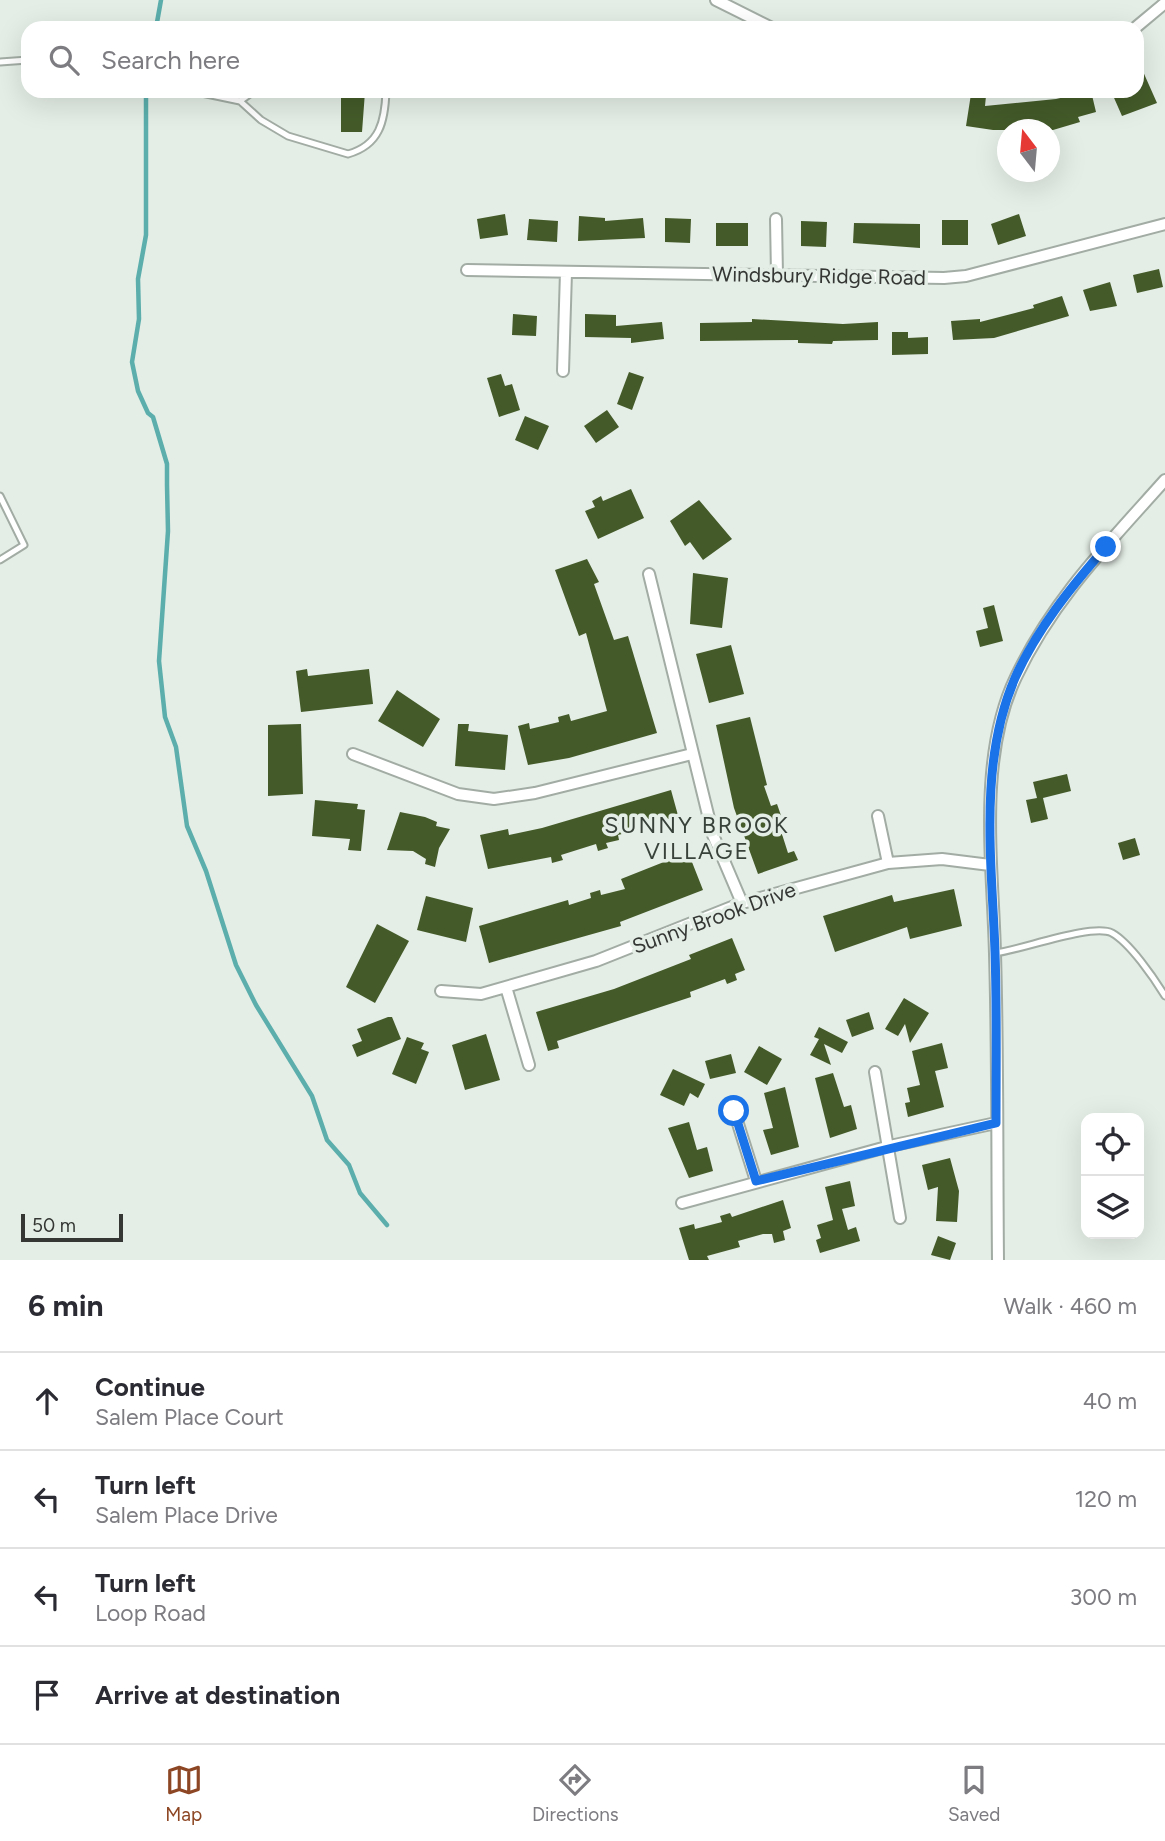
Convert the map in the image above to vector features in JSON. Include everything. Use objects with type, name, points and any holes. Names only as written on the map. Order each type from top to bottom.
[{"type":"street","points":[[716,0],[758,21]]},
{"type":"street","points":[[1143,21],[1165,3]]},
{"type":"street","points":[[776,219],[777,275]]},
{"type":"street","name":"Windsbury Ridge Road","points":[[467,270],[966,276],[1165,224]]},
{"type":"street","points":[[563,371],[566,272]]},
{"type":"street","points":[[998,1260],[995,953],[990,865],[994,750],[1015,679],[1060,600],[1165,480]]},
{"type":"street","points":[[649,574],[713,835],[742,903]]},
{"type":"street","points":[[353,754],[458,794],[495,799],[535,793],[692,754]]},
{"type":"street","points":[[878,816],[888,863]]},
{"type":"street","name":"Sunny Brook Drive","points":[[441,991],[481,994],[506,987],[638,946],[742,903],[888,863],[942,859],[990,865]]},
{"type":"street","points":[[506,987],[529,1065]]},
{"type":"street","points":[[875,1072],[890,1146],[900,1218]]},
{"type":"street","points":[[734,1111],[756,1181]]},
{"type":"street","points":[[682,1203],[890,1146],[996,1123]]},
{"type":"lane","points":[[0,62],[21,60]]},
{"type":"lane","points":[[226,98],[240,101],[261,120],[288,136],[348,154],[372,144],[380,131],[385,98]]},
{"type":"lane","points":[[240,101],[244,98]]},
{"type":"lane","points":[[0,496],[24,545],[0,560]]},
{"type":"lane","points":[[995,953],[1094,931],[1112,933],[1136,956],[1165,996]]},
{"type":"building","points":[[1144,74],[1157,103],[1122,116],[1114,98],[1144,98]]},
{"type":"building","points":[[341,98],[365,98],[362,132],[341,132]]},
{"type":"building","points":[[970,98],[986,98],[985,106],[1060,98],[1093,98],[1096,112],[1078,117],[1080,122],[1060,128],[1060,119],[997,119],[997,130],[966,126]]},
{"type":"building","points":[[505,214],[508,235],[480,239],[477,219]]},
{"type":"building","points":[[1019,214],[1026,236],[998,245],[991,224]]},
{"type":"building","points":[[579,216],[605,218],[605,221],[643,218],[645,238],[578,241]]},
{"type":"building","points":[[665,218],[691,219],[690,243],[665,242]]},
{"type":"building","points":[[529,219],[558,221],[557,242],[527,240]]},
{"type":"building","points":[[942,220],[968,220],[968,245],[942,245]]},
{"type":"building","points":[[801,221],[827,222],[826,247],[801,246]]},
{"type":"building","points":[[716,223],[748,223],[748,246],[716,246]]},
{"type":"building","points":[[854,223],[920,224],[920,248],[853,243]]},
{"type":"building","points":[[1159,269],[1163,287],[1137,293],[1133,275]]},
{"type":"building","points":[[1110,282],[1117,306],[1090,311],[1083,290]]},
{"type":"building","points":[[1062,296],[1069,316],[994,338],[953,340],[951,321],[980,319],[980,322],[1034,308],[1033,305]]},
{"type":"building","points":[[513,314],[537,316],[536,336],[512,335]]},
{"type":"building","points":[[585,314],[616,315],[616,326],[662,322],[664,339],[631,343],[631,338],[585,337]]},
{"type":"building","points":[[752,319],[843,324],[878,322],[878,340],[833,341],[832,344],[798,343],[798,340],[700,341],[700,323],[752,322]]},
{"type":"building","points":[[892,332],[908,332],[908,338],[928,337],[928,354],[892,355]]},
{"type":"building","points":[[629,372],[644,377],[632,410],[617,404]]},
{"type":"building","points":[[501,374],[505,386],[512,384],[520,410],[499,417],[487,378]]},
{"type":"building","points":[[607,410],[619,427],[596,443],[584,426]]},
{"type":"building","points":[[525,416],[549,426],[538,450],[515,440]]},
{"type":"building","points":[[631,489],[644,518],[598,539],[585,511],[595,507],[592,501],[601,496],[603,501]]},
{"type":"building","points":[[699,500],[732,539],[703,560],[690,542],[685,546],[670,521]]},
{"type":"building","points":[[587,559],[599,582],[594,584],[614,640],[628,636],[657,733],[569,758],[528,765],[518,726],[529,723],[530,729],[559,722],[558,717],[569,714],[571,721],[607,711],[586,633],[579,636],[555,570]]},
{"type":"building","points":[[693,573],[728,578],[722,628],[690,624]]},
{"type":"building","points":[[994,605],[1003,641],[980,647],[976,631],[988,628],[983,608]]},
{"type":"building","points":[[731,645],[744,694],[709,703],[696,654]]},
{"type":"building","points":[[307,669],[308,676],[369,669],[373,704],[301,712],[296,671]]},
{"type":"building","points":[[397,690],[440,719],[423,747],[378,721]]},
{"type":"building","points":[[750,717],[767,785],[764,786],[771,806],[777,804],[786,830],[781,831],[788,853],[794,851],[798,860],[758,874],[734,808],[716,725]]},
{"type":"building","points":[[301,724],[303,794],[268,796],[268,725]]},
{"type":"building","points":[[458,724],[469,724],[468,731],[508,735],[505,770],[455,766]]},
{"type":"building","points":[[1067,774],[1071,791],[1043,798],[1048,819],[1031,823],[1026,800],[1037,798],[1033,782]]},
{"type":"building","points":[[671,790],[679,819],[618,835],[619,840],[606,843],[608,848],[598,851],[596,844],[561,855],[563,860],[552,863],[551,857],[488,869],[480,835],[508,829],[509,835],[542,828]]},
{"type":"building","points":[[315,800],[358,804],[357,809],[365,810],[361,851],[348,850],[350,839],[312,836]]},
{"type":"building","points":[[400,812],[425,817],[437,822],[436,826],[450,829],[439,848],[435,867],[425,864],[426,859],[413,851],[387,850]]},
{"type":"building","points":[[1135,838],[1140,855],[1123,860],[1118,843]]},
{"type":"building","points":[[679,856],[681,861],[690,857],[703,890],[620,922],[621,926],[489,963],[479,926],[568,900],[569,905],[591,898],[590,893],[600,890],[601,895],[625,889],[621,879]]},
{"type":"building","points":[[954,889],[962,926],[910,939],[907,927],[835,952],[823,916],[892,895],[894,902]]},
{"type":"building","points":[[426,896],[473,908],[466,942],[417,930]]},
{"type":"building","points":[[377,924],[409,941],[375,1003],[346,987]]},
{"type":"building","points":[[732,938],[745,970],[735,974],[737,980],[727,984],[725,979],[690,992],[691,997],[557,1041],[559,1048],[548,1051],[536,1012],[614,989],[691,959],[689,955]]},
{"type":"building","points":[[904,998],[929,1013],[910,1043],[905,1024],[898,1036],[885,1029]]},
{"type":"building","points":[[869,1012],[874,1029],[852,1037],[846,1020]]},
{"type":"building","points":[[392,1017],[401,1039],[357,1057],[352,1045],[362,1041],[357,1029]]},
{"type":"building","points":[[819,1027],[848,1042],[842,1053],[824,1044],[831,1065],[810,1055],[819,1039],[814,1037]]},
{"type":"building","points":[[486,1034],[500,1080],[465,1090],[452,1045]]},
{"type":"building","points":[[407,1037],[424,1043],[421,1049],[429,1052],[416,1084],[392,1074]]},
{"type":"building","points":[[942,1043],[948,1068],[935,1071],[944,1107],[908,1117],[905,1103],[910,1102],[907,1088],[920,1085],[912,1051]]},
{"type":"building","points":[[759,1046],[782,1059],[767,1085],[744,1072]]},
{"type":"building","points":[[731,1054],[736,1073],[710,1079],[705,1061]]},
{"type":"building","points":[[673,1069],[705,1084],[698,1098],[690,1093],[684,1106],[660,1095]]},
{"type":"building","points":[[833,1073],[844,1107],[851,1105],[857,1129],[830,1138],[815,1078]]},
{"type":"building","points":[[785,1087],[799,1147],[771,1155],[763,1130],[773,1128],[764,1093]]},
{"type":"building","points":[[689,1122],[697,1150],[707,1147],[713,1171],[689,1178],[668,1128]]},
{"type":"building","points":[[950,1158],[959,1191],[957,1222],[936,1221],[938,1187],[928,1190],[922,1165]]},
{"type":"building","points":[[850,1181],[855,1206],[842,1209],[848,1230],[856,1227],[860,1241],[820,1253],[816,1240],[821,1238],[817,1225],[833,1220],[825,1187]]},
{"type":"building","points":[[783,1200],[791,1228],[783,1231],[785,1240],[774,1243],[772,1234],[763,1234],[738,1241],[740,1247],[707,1256],[709,1260],[689,1260],[679,1228],[694,1224],[695,1229],[722,1222],[720,1216],[730,1213],[732,1217]]},
{"type":"building","points":[[938,1236],[956,1243],[950,1260],[931,1255]]},
{"type":"waterway","points":[[157,21],[161,0]]},
{"type":"waterway","points":[[146,98],[146,235],[138,279],[139,319],[132,362],[138,391],[148,413],[153,417],[167,464],[168,531],[159,661],[165,717],[176,747],[187,826],[206,871],[236,965],[256,1005],[312,1096],[327,1140],[349,1165],[360,1193],[387,1225]]},
{"type":"district","name":"SUNNY BROOK VILLAGE","points":[[697,838]]},
{"type":"route","points":[[734,1111],[756,1181],[890,1146],[996,1123],[995,953],[990,865],[994,750],[1015,679],[1060,600],[1106,547]]}]
